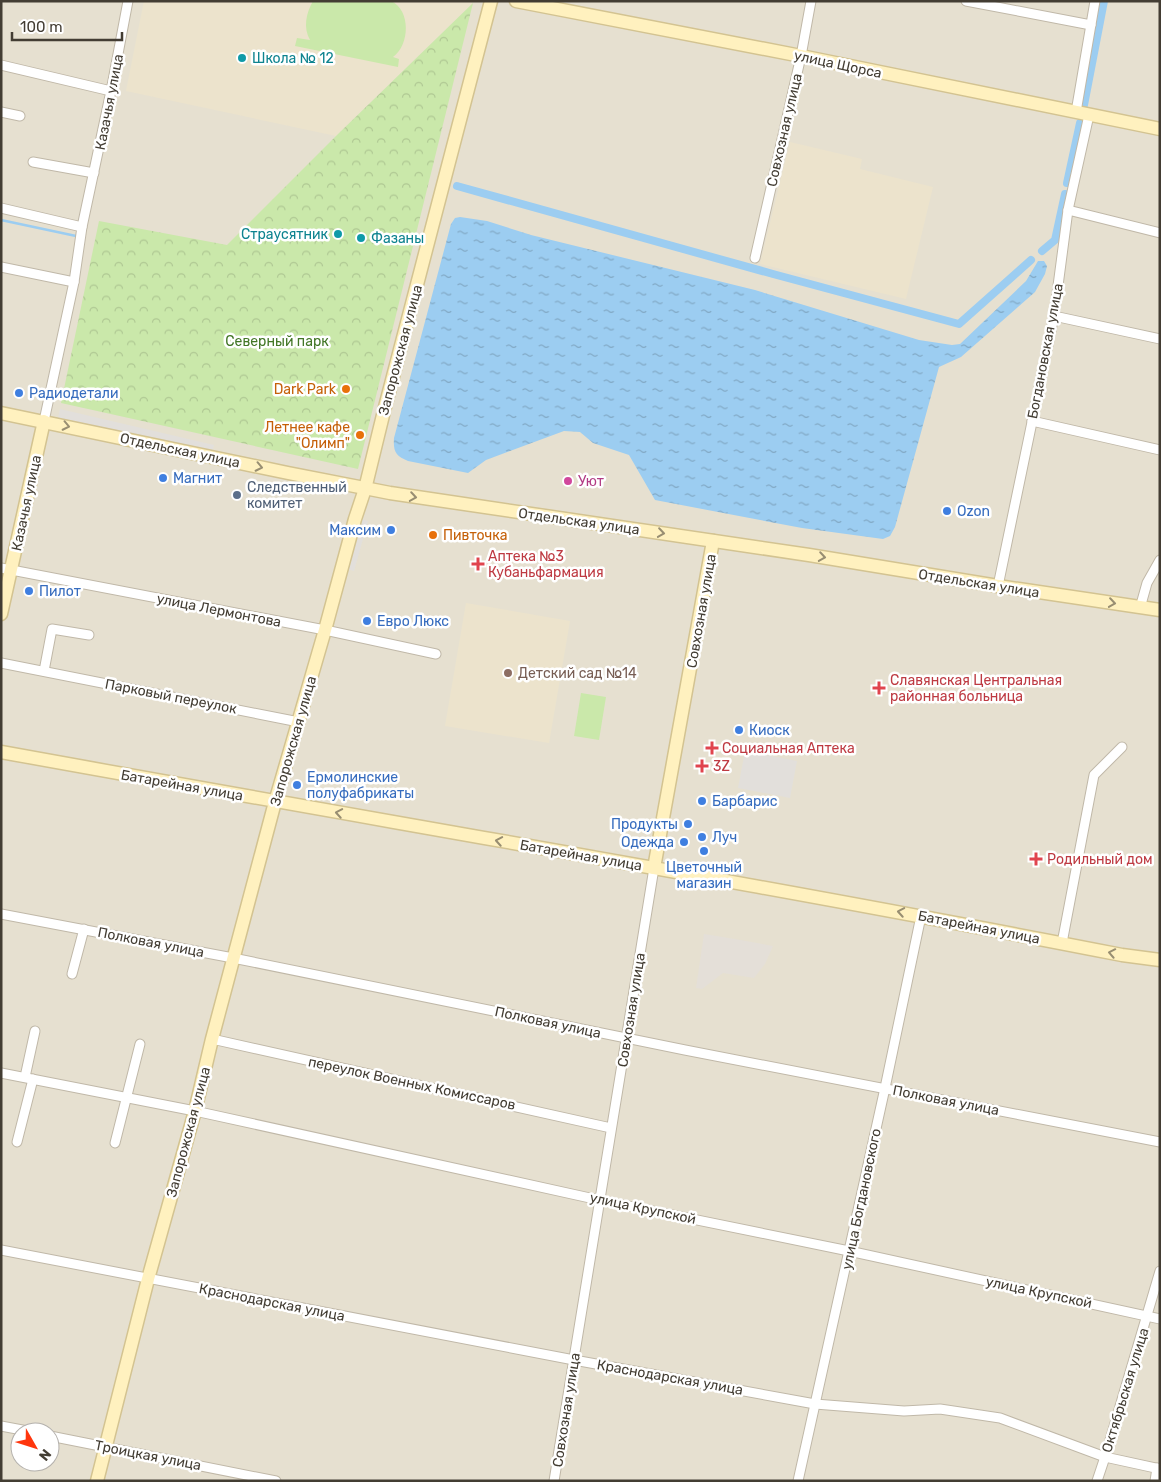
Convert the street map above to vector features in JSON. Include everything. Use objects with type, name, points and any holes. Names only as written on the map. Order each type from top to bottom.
[{"type":"street","name":"Казачья улица","points":[[1,614],[6,569],[44,421],[74,282],[82,227],[128,1]]},
{"type":"street","name":"Запорожская улица","points":[[96,1481],[275,802],[365,489],[492,1]]},
{"type":"street","name":"улица Щорса","points":[[516,1],[801,56],[1160,129]]},
{"type":"street","name":"Совхозная улица","points":[[755,258],[801,56],[811,1]]},
{"type":"street","points":[[966,1],[1091,25]]},
{"type":"street","points":[[1076,112],[1095,1]]},
{"type":"street","points":[[1,65],[111,91]]},
{"type":"street","points":[[1,112],[20,116]]},
{"type":"street","name":"Богдановская улица","points":[[998,586],[1054,316],[1068,210],[1089,115]]},
{"type":"street","points":[[34,162],[94,173]]},
{"type":"street","points":[[1,208],[82,227]]},
{"type":"street","points":[[1068,210],[1160,233]]},
{"type":"street","points":[[1,267],[74,282]]},
{"type":"street","points":[[1054,316],[1160,339]]},
{"type":"street","name":"Отдельская улица","points":[[1,413],[365,489],[819,556],[998,586],[1160,610]]},
{"type":"street","points":[[1032,421],[1160,450]]},
{"type":"street","name":"Совхозная улица","points":[[554,1481],[654,868],[713,541]]},
{"type":"street","points":[[1140,608],[1147,584],[1160,560]]},
{"type":"street","name":"улица Лермонтова","points":[[6,569],[325,630],[436,654]]},
{"type":"street","points":[[44,671],[52,629],[89,635]]},
{"type":"street","name":"Парковый переулок","points":[[1,663],[298,722]]},
{"type":"street","points":[[1062,943],[1094,775],[1122,747]]},
{"type":"street","name":"Батарейная улица","points":[[1,752],[1160,960]]},
{"type":"street","name":"Полковая улица","points":[[1,914],[233,958],[626,1038],[1160,1142]]},
{"type":"street","name":"улица Богдановского","points":[[798,1481],[850,1251],[921,916]]},
{"type":"street","name":"Полковая улица","points":[[72,974],[84,929]]},
{"type":"street","points":[[17,1142],[29,1078],[35,1031]]},
{"type":"street","name":"переулок Военных Комиссаров","points":[[212,1039],[611,1128]]},
{"type":"street","points":[[115,1143],[140,1044]]},
{"type":"street","name":"улица Крупской","points":[[1,1073],[195,1111],[599,1200],[850,1251],[1160,1319]]},
{"type":"street","name":"Краснодарская улица","points":[[1,1250],[574,1360],[815,1404],[904,1411],[940,1409],[1000,1418],[1105,1457],[1158,1469]]},
{"type":"street","name":"Октябрьская улица","points":[[1097,1481],[1160,1271]]},
{"type":"street","name":"Троицкая улица","points":[[60,1438],[276,1481]]},
{"type":"street","points":[[1155,1481],[1158,1469]]},
{"type":"shaded area","points":[[1,1],[1160,1],[1160,1481],[1,1481]]},
{"type":"shaded area","points":[[144,1],[467,1],[473,3],[336,136],[126,91]]},
{"type":"shaded area","points":[[790,142],[862,159],[860,169],[933,187],[906,299],[760,264]]},
{"type":"shaded area","points":[[60,409],[214,445],[212,453],[58,418]]},
{"type":"shaded area","points":[[361,519],[368,521],[354,571],[347,569]]},
{"type":"shaded area","name":"Детский сад №14","points":[[466,603],[570,621],[549,743],[445,726]]},
{"type":"shaded area","points":[[745,751],[797,761],[790,798],[738,788]]},
{"type":"shaded area","points":[[704,934],[773,946],[765,964],[754,978],[723,973],[702,989],[696,988]]},
{"type":"green space","points":[[313,1],[391,1],[398,5],[405,20],[406,28],[403,44],[399,52],[393,57],[399,59],[398,67],[295,46],[297,38],[310,40],[306,20]]},
{"type":"green space","name":"Северный парк","points":[[473,3],[358,469],[61,403],[99,221],[227,245]]},
{"type":"green space","points":[[581,693],[606,697],[599,740],[574,736]]},
{"type":"water","points":[[455,218],[487,221],[531,235],[755,290],[919,340],[952,345],[960,344],[1026,281],[1038,261],[1044,261],[1047,266],[1045,274],[1035,292],[961,357],[939,367],[895,527],[890,536],[883,539],[802,528],[655,500],[629,455],[593,443],[580,432],[564,431],[486,460],[468,473],[408,461],[401,457],[396,453],[394,438],[451,224]]},
{"type":"waterway","points":[[1084,105],[1104,1]]},
{"type":"waterway","points":[[1067,183],[1080,123]]},
{"type":"waterway","points":[[457,186],[959,324],[1031,260]]},
{"type":"waterway","points":[[1042,251],[1055,240],[1065,194]]},
{"type":"waterway","points":[[1,220],[76,236]]},
{"type":"place","name":"Школа № 12","points":[[242,58]]},
{"type":"place","name":"Страусятник","points":[[338,234]]},
{"type":"place","name":"Фазаны","points":[[361,238]]},
{"type":"place","name":"Dark Park","points":[[346,389]]},
{"type":"place","name":"Радиодетали","points":[[19,393]]},
{"type":"place","name":"Летнее кафе \"Олимп\"","points":[[360,435]]},
{"type":"place","name":"Магнит","points":[[163,478]]},
{"type":"place","name":"Уют","points":[[568,481]]},
{"type":"place","name":"Следственный комитет","points":[[237,495]]},
{"type":"place","name":"Ozon","points":[[947,511]]},
{"type":"place","name":"Максим","points":[[391,530]]},
{"type":"place","name":"Пивточка","points":[[433,535]]},
{"type":"place","name":"Аптека №3 Кубаньфармация","points":[[478,564]]},
{"type":"place","name":"Пилот","points":[[29,591]]},
{"type":"place","name":"Евро Люкс","points":[[367,621]]},
{"type":"place","name":"Детский сад №14","points":[[508,673]]},
{"type":"place","name":"Славянская Центральная районная больница","points":[[879,688]]},
{"type":"place","name":"Киоск","points":[[739,730]]},
{"type":"place","name":"Социальная Аптека","points":[[712,748]]},
{"type":"place","name":"3Z","points":[[702,766]]},
{"type":"place","name":"Ермолинские полуфабрикаты","points":[[297,785]]},
{"type":"place","name":"Барбарис","points":[[702,801]]},
{"type":"place","name":"Продукты","points":[[688,824]]},
{"type":"place","name":"Луч","points":[[702,837]]},
{"type":"place","name":"Одежда","points":[[684,842]]},
{"type":"place","name":"Цветочный магазин","points":[[704,851]]},
{"type":"place","name":"Родильный дом","points":[[1036,859]]}]
